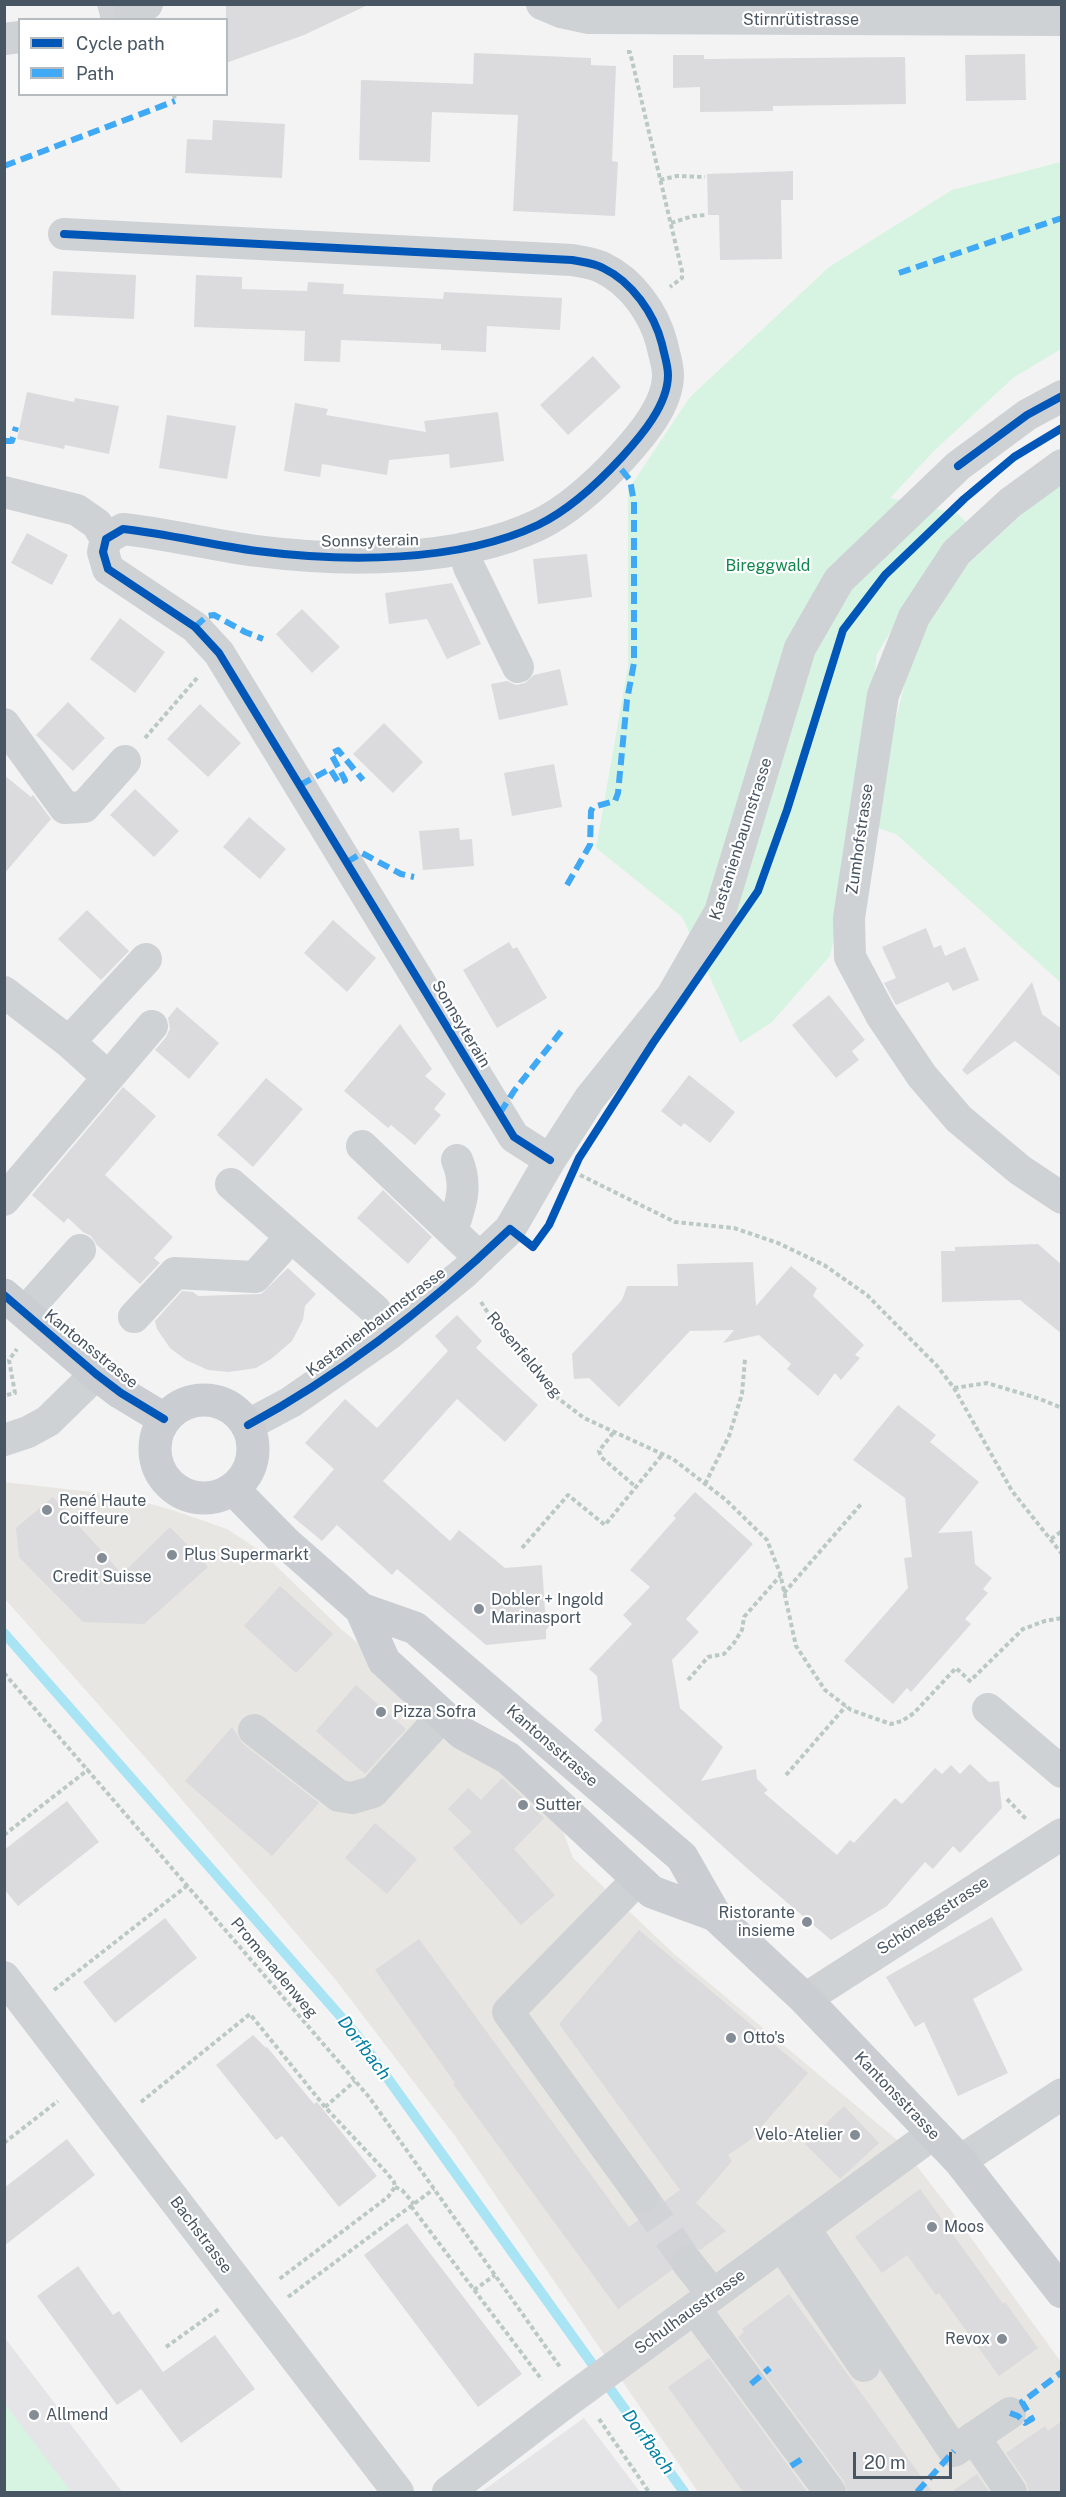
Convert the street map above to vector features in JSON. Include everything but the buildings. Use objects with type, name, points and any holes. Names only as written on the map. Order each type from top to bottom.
[{"type":"main road","name":"Kantonsstrasse","points":[[17,1317],[122,1393],[164,1419]]},
{"type":"main road","points":[[195,1400],[220,1401],[231,1407],[248,1425],[253,1438],[254,1452],[251,1467],[244,1479],[233,1489],[210,1498],[197,1498],[174,1488],[165,1479],[155,1456],[158,1431],[164,1419],[183,1404],[195,1400]]},
{"type":"main road","name":"Kantonsstrasse","points":[[233,1489],[287,1544],[361,1609],[415,1628],[682,1857],[715,1915],[805,1999],[960,2161],[1062,2292]]},
{"type":"main road","name":"Kantonsstrasse","points":[[361,1609],[384,1661],[462,1733],[508,1758],[652,1892],[715,1915]]},
{"type":"street","name":"Stirnrütistrasse","points":[[542,4],[572,16],[603,19],[1062,20]]},
{"type":"street","name":"Sonnsyterain","points":[[63,234],[572,260],[602,267],[628,284],[649,312],[661,339],[668,377],[663,399],[639,438],[616,463],[558,513],[539,525],[501,540],[464,549],[379,556],[326,556],[258,551],[123,529],[106,539],[103,552],[108,569],[195,627],[219,653],[514,1137],[561,1165]]},
{"type":"street","name":"Kastanienbaumstrasse","points":[[248,1425],[291,1402],[389,1334],[472,1265],[510,1228],[561,1165],[590,1098],[672,996],[720,912],[800,648],[839,580],[958,466],[1027,415],[1062,396]]},
{"type":"street","name":"Zumhofstrasse","points":[[1062,465],[1010,503],[956,553],[914,616],[883,696],[849,918],[850,957],[881,1015],[922,1076],[959,1119],[1020,1170],[1062,1198]]},
{"type":"street","points":[[4,492],[77,510],[97,524],[106,539]]},
{"type":"street","points":[[464,549],[469,567],[518,667]]},
{"type":"street","points":[[4,724],[64,808],[84,807],[125,761]]},
{"type":"street","points":[[69,1042],[146,959]]},
{"type":"street","points":[[4,992],[69,1042],[108,1077]]},
{"type":"street","points":[[4,1200],[152,1026]]},
{"type":"street","points":[[362,1146],[452,1231],[472,1265]]},
{"type":"street","points":[[452,1231],[461,1203],[464,1176],[457,1160]]},
{"type":"street","points":[[231,1184],[375,1310],[389,1334]]},
{"type":"street","points":[[134,1317],[175,1273],[255,1277],[291,1237]]},
{"type":"street","points":[[17,1317],[80,1250]]},
{"type":"street","points":[[4,1440],[28,1432],[48,1421],[96,1374]]},
{"type":"street","points":[[988,1709],[1062,1772]]},
{"type":"street","points":[[254,1730],[339,1796],[352,1798],[374,1792],[444,1715]]},
{"type":"street","name":"Schöneggstrasse","points":[[805,1999],[1062,1834]]},
{"type":"street","points":[[638,1879],[508,2012],[642,2197]]},
{"type":"street","name":"Bachstrasse","points":[[4,1977],[398,2493]]},
{"type":"street","points":[[960,2161],[1062,2094]]},
{"type":"street","name":"Schulhausstrasse","points":[[447,2493],[934,2133]]},
{"type":"street","points":[[793,2236],[864,2366]]},
{"type":"street","points":[[793,2236],[954,2451],[1010,2413]]},
{"type":"street","points":[[687,2262],[704,2302],[830,2493]]},
{"type":"street","points":[[975,2437],[1011,2493]]},
{"type":"path","points":[[619,51],[630,52],[682,278],[664,291]]},
{"type":"path","points":[[174,96],[175,101]]},
{"type":"path","points":[[660,180],[677,176],[705,177]]},
{"type":"path","points":[[671,223],[693,216],[706,215]]},
{"type":"path","points":[[125,761],[200,675]]},
{"type":"path","points":[[561,1165],[675,1222],[734,1228],[778,1243],[824,1265],[867,1295],[938,1368],[954,1388],[1012,1491],[1062,1554]]},
{"type":"path","points":[[7,1395],[15,1393],[9,1359],[17,1317]]},
{"type":"path","points":[[705,1484],[733,1425],[742,1394],[745,1359]]},
{"type":"path","points":[[954,1388],[987,1383],[1062,1408]]},
{"type":"path","points":[[613,1433],[599,1451],[601,1457],[636,1487]]},
{"type":"path","points":[[522,1548],[568,1495],[605,1525],[663,1455]]},
{"type":"path","points":[[783,1594],[862,1503]]},
{"type":"path","points":[[1051,1539],[1062,1531]]},
{"type":"path","points":[[688,1680],[708,1657],[724,1654],[734,1643],[742,1630],[744,1617],[780,1576]]},
{"type":"path","points":[[988,1709],[985,1694],[970,1681],[1023,1629],[1062,1618]]},
{"type":"path","points":[[786,1775],[846,1706]]},
{"type":"path","points":[[4,1835],[89,1769]]},
{"type":"path","points":[[1007,1799],[1023,1815]]},
{"type":"path","points":[[53,1991],[188,1885]]},
{"type":"path","points":[[131,2109],[250,2014],[325,2107],[386,2172],[395,2187],[388,2198],[277,2281]]},
{"type":"path","points":[[325,2107],[355,2081]]},
{"type":"path","points":[[4,2143],[63,2097]]},
{"type":"path","points":[[395,2187],[402,2190],[545,2384]]},
{"type":"path","points":[[279,2303],[434,2189]]},
{"type":"path","points":[[474,2290],[495,2275]]},
{"type":"path","points":[[166,2348],[222,2307]]},
{"type":"shaded area","points":[[4,1482],[118,1495],[227,1529],[262,1552],[341,1629],[443,1715],[558,1818],[573,1858],[673,1953],[895,2138],[950,2209],[1061,2362],[1061,2492],[698,2492],[455,2136],[335,1979],[165,1780],[5,1599]]},
{"type":"shaded area","name":"Allmend","points":[[5,2338],[122,2492],[5,2492]]},
{"type":"shaded area","points":[[584,2418],[640,2492],[481,2492]]},
{"type":"green space","name":"Bireggwald","points":[[1061,162],[1061,349],[1013,378],[934,451],[890,498],[958,514],[969,525],[935,560],[877,654],[852,859],[830,956],[772,1022],[740,1043],[682,917],[596,848],[628,666],[628,490],[690,397],[829,267],[952,190]]},
{"type":"green space","points":[[1061,481],[1061,983],[896,834],[872,826],[878,789],[916,639],[952,579],[1047,491]]},
{"type":"green space","points":[[5,2404],[69,2489],[65,2492],[5,2492]]},
{"type":"waterway","name":"Dorfbach","points":[[4,1633],[356,2034],[684,2492]]},
{"type":"tunnel","points":[[108,18],[130,12]]},
{"type":"tunnel","points":[[642,2197],[687,2262]]},
{"type":"marked path","points":[[4,166],[175,101]]},
{"type":"marked path","points":[[899,273],[1062,218]]},
{"type":"marked path","points":[[4,441],[12,441],[16,427]]},
{"type":"marked path","points":[[567,885],[590,845],[593,807],[615,801],[618,793],[627,700],[634,663],[634,502],[630,480],[616,463]]},
{"type":"marked path","points":[[195,627],[207,616],[214,615],[263,639]]},
{"type":"marked path","points":[[300,785],[330,769],[339,783],[345,780],[331,754],[338,750],[363,780]]},
{"type":"marked path","points":[[347,862],[362,853],[401,874],[414,877]]},
{"type":"marked path","points":[[500,1113],[514,1091],[563,1029]]},
{"type":"marked path","points":[[751,2384],[770,2368]]},
{"type":"marked path","points":[[1010,2413],[1018,2416],[1025,2423],[1032,2419],[1022,2402],[1062,2372]]},
{"type":"marked path","points":[[917,2492],[954,2451]]},
{"type":"marked path","points":[[791,2466],[805,2457]]},
{"type":"cycle path","points":[[64,234],[572,260],[596,265],[614,274],[632,290],[653,321],[662,344],[668,371],[667,386],[658,409],[637,440],[604,476],[583,495],[538,525],[473,547],[400,556],[363,558],[291,555],[240,549],[123,529],[106,539],[103,552],[108,569],[195,627],[219,653],[514,1137],[550,1160]]},
{"type":"cycle path","points":[[958,466],[1027,415],[1062,396]]},
{"type":"cycle path","points":[[248,1425],[319,1383],[386,1336],[510,1229],[533,1247],[549,1225],[579,1158],[653,1043],[758,891],[787,810],[843,630],[885,575],[964,499],[1014,457],[1062,428]]},
{"type":"cycle path","points":[[4,1295],[96,1374],[121,1393],[164,1419]]},
{"type":"place","name":"René Haute Coiffeure","points":[[47,1510]]},
{"type":"place","name":"Plus Supermarkt","points":[[172,1555]]},
{"type":"place","name":"Credit Suisse","points":[[102,1558]]},
{"type":"place","name":"Dobler + Ingold Marinasport","points":[[479,1609]]},
{"type":"place","name":"Pizza Sofra","points":[[381,1712]]},
{"type":"place","name":"Sutter","points":[[523,1805]]},
{"type":"place","name":"Ristorante insieme","points":[[807,1922]]},
{"type":"place","name":"Otto's","points":[[731,2038]]},
{"type":"place","name":"Velo-Atelier","points":[[855,2135]]},
{"type":"place","name":"Moos","points":[[932,2227]]},
{"type":"place","name":"Revox","points":[[1002,2339]]},
{"type":"place","name":"Allmend","points":[[34,2415]]}]
